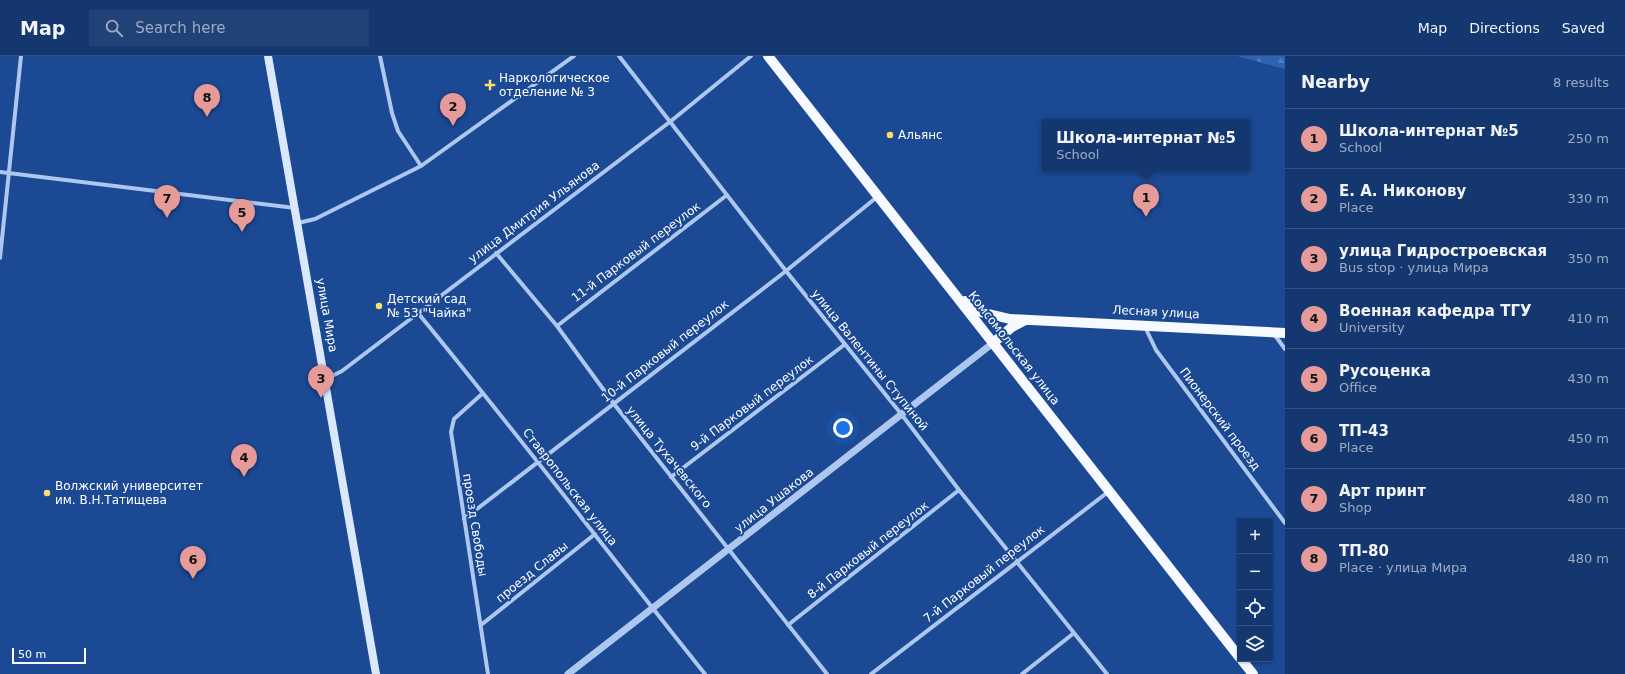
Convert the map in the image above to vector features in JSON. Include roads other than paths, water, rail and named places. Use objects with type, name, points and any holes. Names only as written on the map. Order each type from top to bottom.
[{"type":"main road","name":"улица Мира","points":[[268,56],[326,379],[376,674]]},
{"type":"main road","name":"Комсомольская улица","points":[[768,56],[1237,653]]},
{"type":"main road","name":"Лесная улица","points":[[950,288],[980,312],[1010,319],[1144,324],[1285,333]]},
{"type":"main road","points":[[993,343],[1012,327],[1025,320]]},
{"type":"main road","name":"Комсомольская улица","points":[[1244,662],[1253,674]]},
{"type":"street","points":[[0,258],[21,56]]},
{"type":"street","points":[[380,56],[392,113],[398,131],[421,166]]},
{"type":"street","points":[[298,223],[315,219],[421,166],[574,56]]},
{"type":"street","name":"улица Валентины Ступиной","points":[[619,56],[844,345],[902,415],[959,490],[1107,674]]},
{"type":"street","name":"улица Дмитрия Ульянова","points":[[326,379],[342,371],[670,121],[751,56]]},
{"type":"street","points":[[0,172],[295,208]]},
{"type":"street","name":"11-й Парковый переулок","points":[[556,326],[727,195]]},
{"type":"street","name":"10-й Парковый переулок","points":[[464,519],[786,271],[877,196]]},
{"type":"street","name":"улица Тухачевского","points":[[496,253],[556,326],[614,404],[730,549],[788,626],[827,674]]},
{"type":"street","name":"Ставропольская улица","points":[[418,313],[483,392],[537,463],[705,674]]},
{"type":"street","name":"Пионерский проезд","points":[[1144,324],[1156,350],[1285,523]]},
{"type":"street","points":[[1273,332],[1285,349]]},
{"type":"street","name":"улица Ушакова","points":[[568,674],[993,343]]},
{"type":"street","name":"9-й Парковый переулок","points":[[671,477],[844,345]]},
{"type":"street","name":"проезд Свободы","points":[[483,392],[454,419],[451,432],[488,674]]},
{"type":"street","name":"8-й Парковый переулок","points":[[788,626],[959,490]]},
{"type":"street","name":"7-й Парковый переулок","points":[[871,674],[1110,490]]},
{"type":"street","name":"проезд Славы","points":[[481,625],[595,534]]},
{"type":"street","points":[[1022,674],[1074,633]]},
{"type":"place","name":"Наркологическое отделение № 3","points":[[490,85]]},
{"type":"place","name":"ТП-80","points":[[207,117]]},
{"type":"place","name":"Е. А. Никонову","points":[[453,126]]},
{"type":"place","name":"Альянс","points":[[890,135]]},
{"type":"place","name":"Школа-интернат №5","points":[[1146,217]]},
{"type":"place","name":"Арт принт","points":[[167,218]]},
{"type":"place","name":"Русоценка","points":[[242,232]]},
{"type":"place","name":"Детский сад № 53 \"Чайка\"","points":[[379,306]]},
{"type":"place","name":"улица Гидростроевская","points":[[321,398]]},
{"type":"place","name":"Военная кафедра ТГУ","points":[[244,477]]},
{"type":"place","name":"Волжский университет им. В.Н.Татищева","points":[[47,493]]},
{"type":"place","name":"ТП-43","points":[[193,579]]}]
